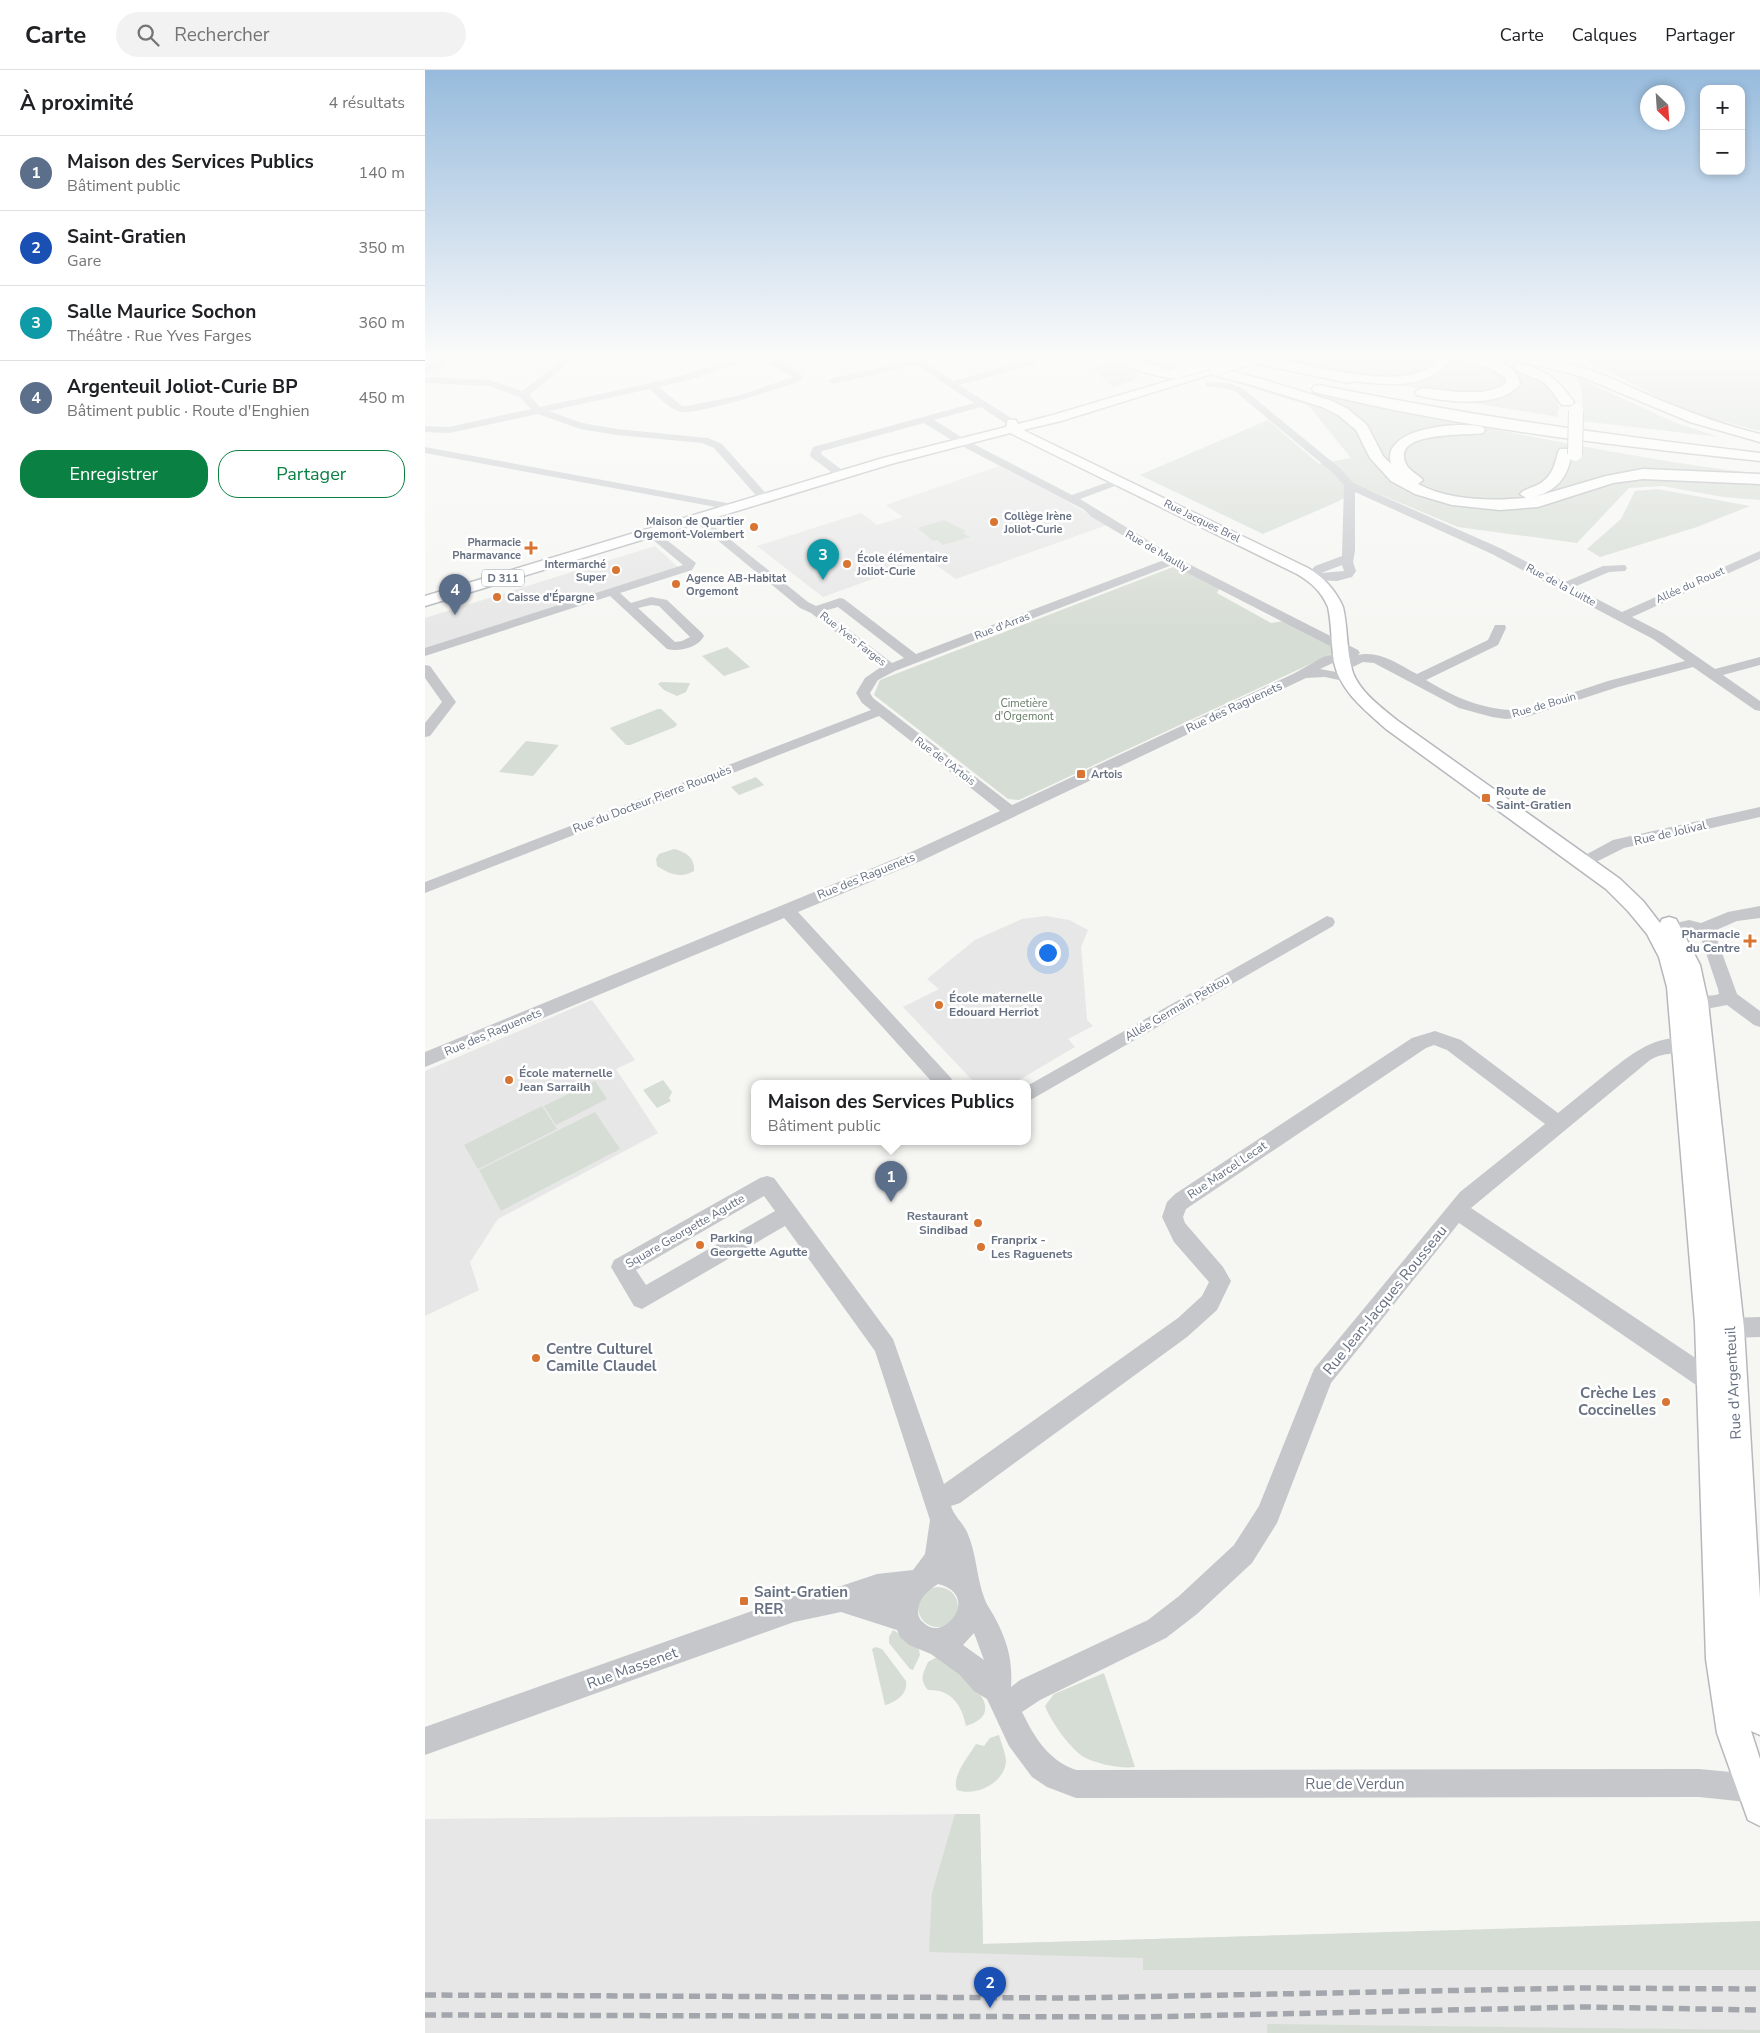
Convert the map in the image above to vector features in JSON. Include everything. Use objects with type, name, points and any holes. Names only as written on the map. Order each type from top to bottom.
[{"type":"highway","points":[[1372,449],[1377,458],[1397,478],[1420,491],[1466,502],[1500,505],[1538,502],[1611,479],[1643,474],[1760,479]]},
{"type":"highway","points":[[1399,449],[1396,458],[1399,466],[1407,475],[1433,488],[1455,494],[1483,497],[1509,497],[1538,491],[1553,482],[1563,471],[1570,453]]},
{"type":"highway","points":[[1466,502],[1517,501],[1546,494],[1558,488],[1568,479],[1573,470],[1570,449]]},
{"type":"highway","points":[[1616,449],[1760,467]]},
{"type":"highway","points":[[1690,449],[1760,457]]},
{"type":"main road","name":"D 311","points":[[425,601],[699,519],[731,512],[739,506],[930,449]]},
{"type":"main road","name":"Rue Jacques Brel","points":[[1057,449],[1125,484],[1334,582]]},
{"type":"main road","name":"Rue Jacques Brel","points":[[1066,449],[1314,573]]},
{"type":"main road","points":[[1334,582],[1347,598],[1351,608],[1348,660],[1372,692],[1397,718],[1589,860]]},
{"type":"main road","name":"Rue d'Argenteuil","points":[[1589,860],[1641,893],[1667,935],[1689,965],[1688,1000],[1692,1046],[1733,1326],[1747,1651],[1760,1718]]},
{"type":"main road","name":"Rue d'Argenteuil","points":[[1733,1326],[1710,1381],[1722,1659],[1734,1733],[1757,1796]]},
{"type":"street","points":[[720,449],[765,499]]},
{"type":"street","points":[[818,449],[815,455],[842,475]]},
{"type":"street","name":"Rue de Maully","points":[[971,449],[1087,507],[1096,515],[1173,561],[1348,660]]},
{"type":"street","points":[[1309,449],[1337,472],[1349,485],[1348,557],[1350,571],[1334,582]]},
{"type":"street","points":[[425,450],[739,506]]},
{"type":"street","points":[[1069,499],[1114,483],[1125,484]]},
{"type":"street","name":"Rue de la Luitte","points":[[1349,485],[1496,551],[1621,616],[1658,636],[1760,707]]},
{"type":"street","name":"Rue Yves Farges","points":[[699,519],[804,605],[815,610],[890,668]]},
{"type":"street","points":[[425,652],[688,567],[689,563],[652,533]]},
{"type":"street","name":"Allée du Rouet","points":[[1621,616],[1760,555]]},
{"type":"street","points":[[1314,573],[1348,557]]},
{"type":"street","name":"Rue d'Arras","points":[[880,711],[867,700],[863,693],[865,685],[871,678],[890,668],[1173,561]]},
{"type":"street","points":[[1564,587],[1607,569],[1621,568]]},
{"type":"street","points":[[612,592],[672,646],[685,645],[696,639],[697,636],[663,603],[651,601],[629,607]]},
{"type":"street","name":"Rue Yves Farges","points":[[815,610],[840,602],[914,659]]},
{"type":"street","points":[[1416,680],[1493,642],[1500,628]]},
{"type":"street","name":"Rue de Bouin","points":[[1348,660],[1366,658],[1380,661],[1463,705],[1490,714],[1505,716],[1521,714],[1613,684],[1695,662]]},
{"type":"street","name":"Rue des Raguenets","points":[[1304,675],[1325,673],[1348,660]]},
{"type":"street","name":"Rue des Raguenets","points":[[425,1060],[915,857],[1304,675],[1348,660]]},
{"type":"street","points":[[1713,674],[1760,661]]},
{"type":"street","points":[[425,669],[449,702],[425,733]]},
{"type":"street","name":"Rue de l'Artois","points":[[880,711],[1011,812]]},
{"type":"street","name":"Rue du Docteur Pierre Rouquès","points":[[425,888],[652,798],[880,711]]},
{"type":"street","name":"Rue de Jolival","points":[[1589,860],[1619,844],[1760,812]]},
{"type":"street","points":[[786,910],[941,1080]]},
{"type":"street","points":[[1701,930],[1734,916],[1760,912]]},
{"type":"street","name":"Allée Germain Petitou","points":[[1031,1093],[1327,922]]},
{"type":"street","points":[[1667,935],[1682,926],[1692,926],[1707,935],[1727,989],[1728,997],[1760,1020]]},
{"type":"street","points":[[1688,1000],[1711,1003],[1728,997]]},
{"type":"street","name":"Rue Marcel Lecat","points":[[940,1510],[951,1494],[1202,1314],[1213,1301],[1220,1281],[1215,1272],[1178,1232],[1173,1221],[1173,1210],[1182,1200],[1419,1043],[1435,1038],[1454,1045],[1558,1123]]},
{"type":"street","name":"Rue Jean-Jacques Rousseau","points":[[1001,1698],[1030,1690],[1157,1629],[1188,1604],[1243,1554],[1268,1514],[1323,1377],[1467,1198],[1643,1055],[1658,1047],[1692,1046]]},
{"type":"street","name":"Square Georgette Agutte","points":[[767,1184],[789,1213],[642,1299],[622,1266],[767,1184]]},
{"type":"street","name":"Rue d'Argenteuil","points":[[1457,1210],[1710,1381]]},
{"type":"street","points":[[789,1213],[885,1346],[940,1510],[955,1532],[966,1567],[970,1616],[965,1626],[957,1634],[947,1640],[936,1642]]},
{"type":"street","points":[[940,1510],[937,1560],[906,1601],[907,1621],[918,1636],[936,1642],[970,1664],[1001,1698]]},
{"type":"street","points":[[841,1599],[877,1587],[921,1579],[937,1571],[957,1575],[982,1619],[994,1651],[999,1669],[1001,1698]]},
{"type":"street","points":[[841,1599],[893,1614],[907,1621]]},
{"type":"street","name":"Rue Massenet","points":[[425,1741],[435,1740],[794,1610],[841,1599]]},
{"type":"street","name":"Rue de Verdun","points":[[1001,1698],[1034,1759],[1051,1774],[1076,1784],[1699,1783],[1757,1796]]},
{"type":"shaded area","name":"Collège Irène Joliot-Curie","points":[[999,466],[1063,499],[1107,525],[956,579],[927,559],[823,597],[757,546],[861,513],[877,525],[903,517],[886,505]]},
{"type":"shaded area","points":[[655,546],[678,567],[425,649],[425,618]]},
{"type":"shaded area","points":[[1046,916],[1069,920],[1088,930],[1081,947],[1087,1020],[1093,1026],[1068,1039],[1075,1047],[1019,1080],[972,1080],[903,1007],[939,989],[927,979],[975,940],[1022,919]]},
{"type":"shaded area","points":[[592,1000],[635,1060],[616,1069],[658,1133],[498,1219],[470,1262],[479,1290],[425,1316],[425,1071]]},
{"type":"shaded area","points":[[980,1814],[983,1944],[1760,1922],[1760,2033],[425,2033],[425,1819]]},
{"type":"green space","points":[[1201,449],[1301,449],[1319,464],[1351,458],[1343,449],[1595,449],[1760,474],[1760,500],[1723,497],[1662,486],[1629,488],[1577,543],[1458,527],[1367,489],[1356,491],[1337,502],[1263,534],[1140,475]]},
{"type":"green space","points":[[1658,489],[1750,506],[1697,527],[1600,557],[1587,549],[1621,519],[1635,491]]},
{"type":"green space","points":[[944,520],[966,531],[963,533],[970,537],[943,545],[937,540],[933,541],[918,528]]},
{"type":"green space","name":"Cimetière d'Orgemont","points":[[1173,567],[1181,567],[1220,587],[1217,593],[1271,623],[1284,621],[1335,647],[1336,652],[1019,800],[1008,799],[874,695],[880,680]]},
{"type":"green space","points":[[727,647],[750,667],[724,676],[702,656]]},
{"type":"green space","points":[[661,682],[690,683],[686,692],[677,696],[664,690],[658,684]]},
{"type":"green space","points":[[661,709],[677,724],[675,727],[630,745],[626,745],[610,728]]},
{"type":"green space","points":[[526,741],[559,745],[533,776],[499,772]]},
{"type":"green space","points":[[756,777],[764,785],[739,795],[731,787]]},
{"type":"green space","points":[[674,849],[689,856],[693,862],[694,871],[680,875],[657,866],[656,859],[659,854]]},
{"type":"green space","points":[[663,1080],[672,1092],[669,1098],[671,1101],[657,1108],[643,1090]]},
{"type":"green space","points":[[595,1081],[607,1099],[556,1125],[544,1106]]},
{"type":"green space","points":[[542,1106],[557,1129],[478,1169],[464,1145]]},
{"type":"green space","points":[[595,1112],[620,1149],[501,1211],[479,1170]]},
{"type":"green space","points":[[938,1587],[952,1593],[958,1607],[952,1621],[938,1627],[924,1621],[918,1607],[924,1593]]},
{"type":"green space","points":[[893,1630],[918,1646],[920,1655],[913,1670],[910,1669],[889,1643],[889,1637]]},
{"type":"green space","points":[[876,1647],[882,1649],[906,1681],[903,1694],[893,1702],[885,1705],[872,1649]]},
{"type":"green space","points":[[937,1657],[968,1680],[977,1690],[984,1701],[985,1711],[980,1719],[966,1726],[962,1711],[949,1695],[936,1690],[928,1690],[925,1686],[923,1676],[928,1662]]},
{"type":"green space","points":[[1104,1673],[1135,1767],[1108,1765],[1082,1756],[1061,1733],[1045,1706],[1054,1694]]},
{"type":"green space","points":[[999,1735],[1006,1762],[1000,1776],[995,1782],[980,1790],[964,1792],[957,1790],[956,1779],[965,1760],[976,1744],[984,1746],[990,1738]]},
{"type":"green space","points":[[955,1814],[980,1814],[983,1944],[1760,1921],[1760,1970],[1143,1970],[1143,1958],[929,1952],[932,1893]]},
{"type":"green space","points":[[1267,2024],[1760,2030],[1760,2033],[1267,2033]]},
{"type":"railway","points":[[425,1995],[1074,1998],[1579,1988],[1760,1989]]},
{"type":"railway","points":[[425,2015],[1142,2017],[1585,2007],[1760,2010]]},
{"type":"place","name":"Collège Irène Joliot-Curie","points":[[994,522]]},
{"type":"place","name":"Maison de Quartier Orgemont-Volembert","points":[[754,527]]},
{"type":"place","name":"Pharmacie Pharmavance","points":[[531,548]]},
{"type":"place","name":"École élémentaire Joliot-Curie","points":[[847,564]]},
{"type":"place","name":"Intermarché Super","points":[[616,570]]},
{"type":"place","name":"Salle Maurice Sochon","points":[[823,580]]},
{"type":"place","name":"Agence AB-Habitat Orgemont","points":[[676,584]]},
{"type":"place","name":"Caisse d'Épargne","points":[[497,597]]},
{"type":"place","name":"Argenteuil Joliot-Curie BP","points":[[455,615]]},
{"type":"place","name":"Artois","points":[[1081,774]]},
{"type":"place","name":"Route de Saint-Gratien","points":[[1486,798]]},
{"type":"place","name":"Pharmacie du Centre","points":[[1750,941]]},
{"type":"place","name":"École maternelle Edouard Herriot","points":[[939,1005]]},
{"type":"place","name":"École maternelle Jean Sarrailh","points":[[509,1080]]},
{"type":"place","name":"Maison des Services Publics","points":[[891,1202]]},
{"type":"place","name":"Restaurant Sindibad","points":[[978,1223]]},
{"type":"place","name":"Parking Georgette Agutte","points":[[700,1245]]},
{"type":"place","name":"Franprix - Les Raguenets","points":[[981,1247]]},
{"type":"place","name":"Centre Culturel Camille Claudel","points":[[536,1358]]},
{"type":"place","name":"Crèche Les Coccinelles","points":[[1666,1402]]},
{"type":"place","name":"Saint-Gratien RER","points":[[744,1601]]},
{"type":"place","name":"Saint-Gratien","points":[[990,2008]]}]
